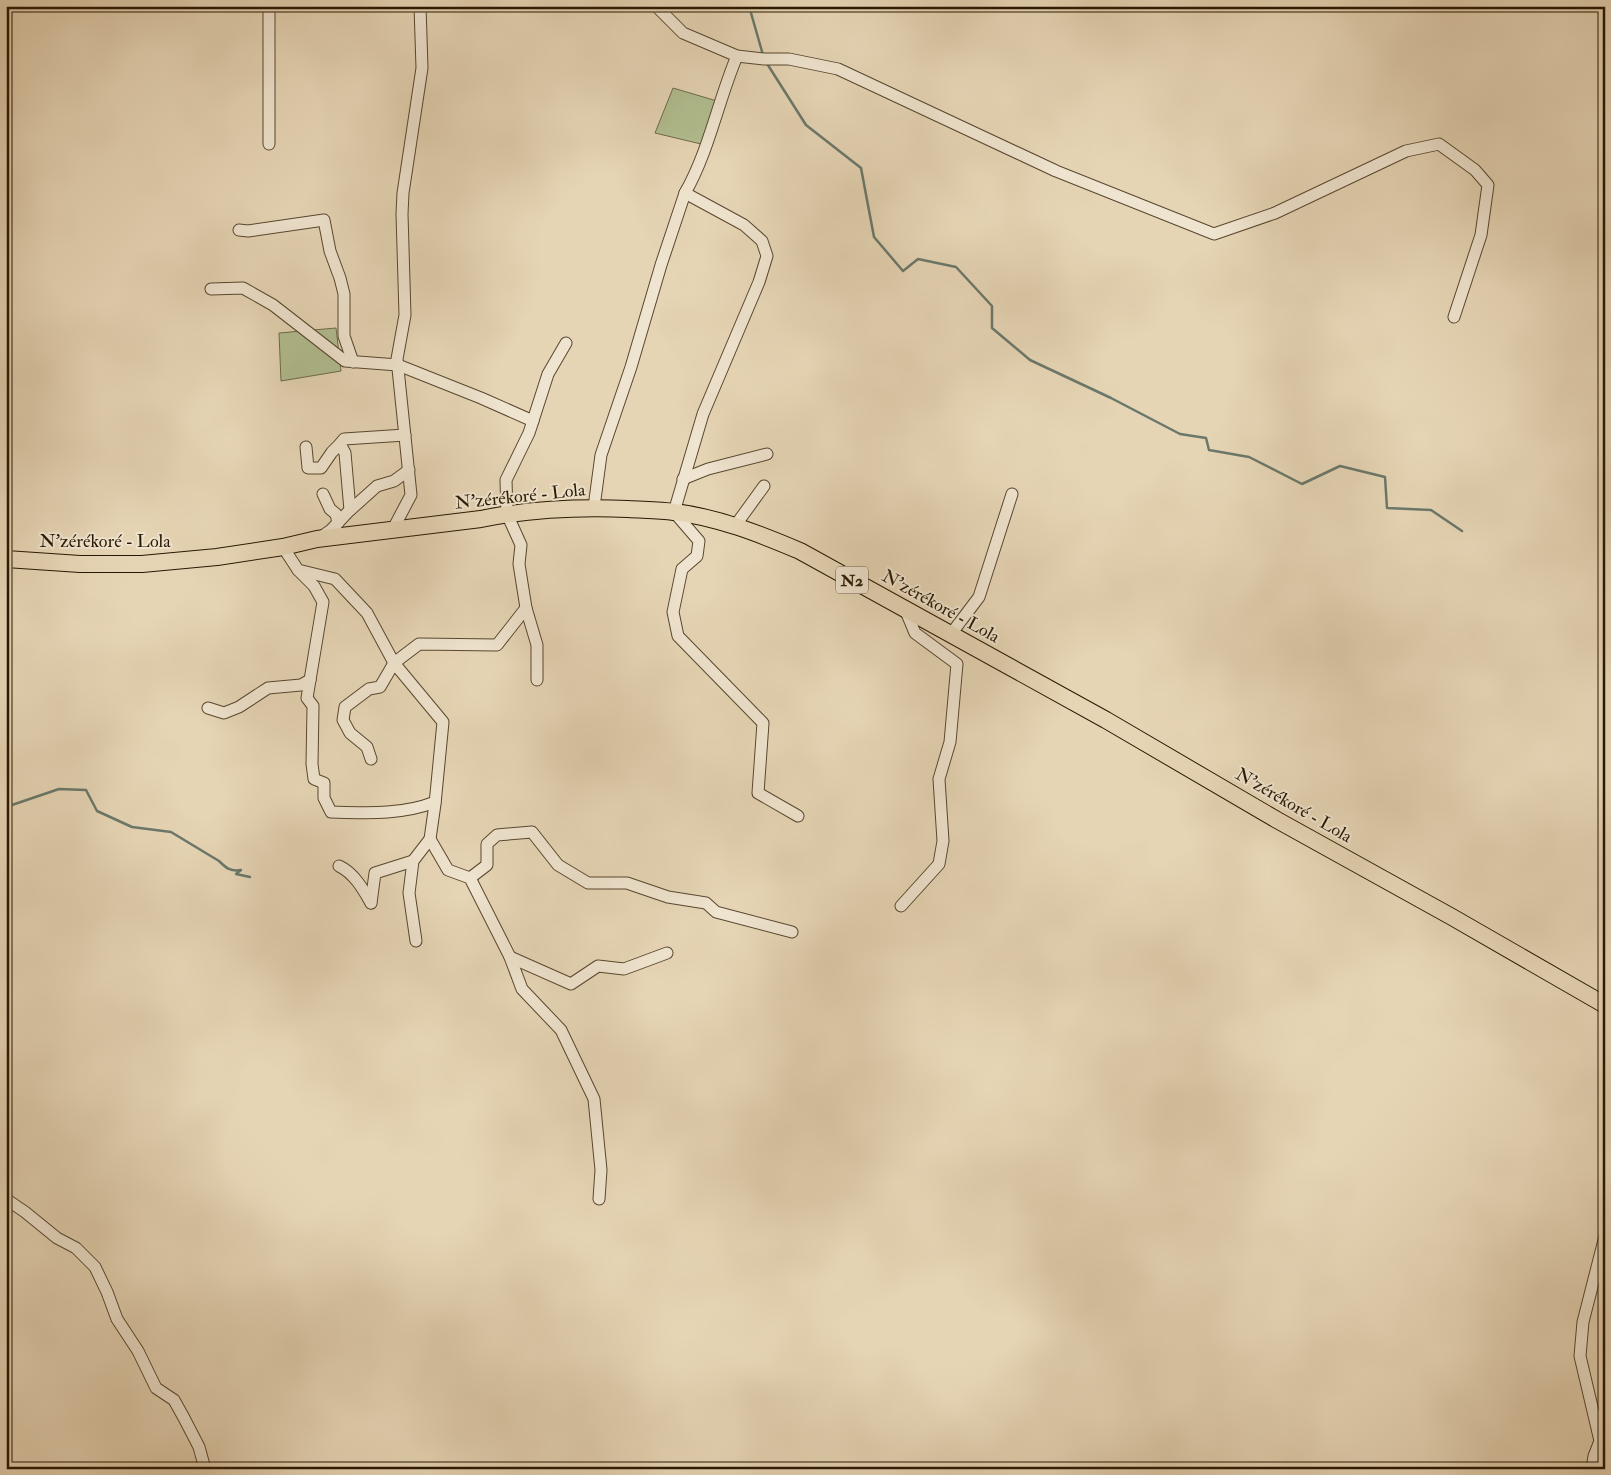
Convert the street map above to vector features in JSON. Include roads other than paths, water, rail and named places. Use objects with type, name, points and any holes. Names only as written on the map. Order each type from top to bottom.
[{"type":"highway","name":"N'zérékoré - Lola","points":[[6,559],[80,564],[142,564],[217,557],[283,547],[317,539],[546,510],[594,508],[674,512],[736,526],[800,551],[951,634],[1106,720],[1277,820],[1605,1005]]},
{"type":"street","points":[[269,6],[269,144]]},
{"type":"street","points":[[392,531],[411,495],[398,359],[405,315],[403,193],[422,68],[420,6]]},
{"type":"street","points":[[656,6],[683,33],[737,56],[764,59],[789,58],[838,69],[1056,171],[1214,234],[1275,213],[1406,151],[1438,144],[1475,170],[1488,185],[1481,235],[1454,318]]},
{"type":"street","points":[[594,508],[601,455],[631,367],[661,265],[685,193],[702,158],[737,56]]},
{"type":"street","points":[[685,193],[744,225],[762,240],[767,256],[703,414],[674,512],[699,541],[697,556],[682,569],[673,612],[678,636],[763,723],[758,794],[798,816]]},
{"type":"street","points":[[239,230],[248,231],[324,220],[330,250],[344,294],[344,336],[353,362]]},
{"type":"street","points":[[211,289],[242,288],[273,305],[345,361],[398,365],[481,398],[533,422]]},
{"type":"street","points":[[537,680],[537,645],[526,608],[519,564],[521,545],[507,514],[506,480],[533,422],[548,374],[566,343]]},
{"type":"street","points":[[306,447],[308,468],[321,468],[344,439],[405,435]]},
{"type":"street","points":[[340,444],[345,454],[350,510]]},
{"type":"street","points":[[683,479],[708,469],[767,454]]},
{"type":"street","points":[[317,539],[331,530],[377,486],[394,481],[409,470]]},
{"type":"street","points":[[736,526],[764,486]]},
{"type":"street","points":[[323,494],[330,509],[336,514],[338,523]]},
{"type":"street","points":[[951,634],[979,597],[1012,494]]},
{"type":"street","points":[[283,547],[298,570],[314,586],[323,602],[307,698],[313,706],[312,764],[314,779],[324,784],[324,798],[331,812],[396,812],[436,802]]},
{"type":"street","points":[[298,570],[335,579],[368,613],[394,663],[443,722],[436,802],[430,839],[414,861],[409,893],[416,941]]},
{"type":"street","points":[[372,759],[367,748],[350,733],[343,720],[345,706],[370,689],[380,687],[394,663],[419,644],[497,645],[526,608]]},
{"type":"street","points":[[901,906],[939,864],[943,841],[940,779],[950,742],[957,664],[915,633],[905,609]]},
{"type":"street","points":[[208,708],[224,713],[268,688],[301,685],[310,680]]},
{"type":"street","points":[[470,878],[487,865],[487,844],[497,836],[532,832],[558,865],[588,883],[628,883],[668,897],[706,903],[716,912],[792,932]]},
{"type":"street","points":[[430,839],[448,870],[470,878],[510,957],[522,989],[561,1030],[594,1099],[601,1170],[599,1199]]},
{"type":"street","points":[[339,866],[346,870],[362,886],[371,903],[375,873],[414,861]]},
{"type":"street","points":[[510,957],[571,984],[598,966],[624,969],[667,953]]},
{"type":"street","points":[[6,1199],[57,1238],[76,1248],[95,1266],[117,1318],[138,1351],[156,1388],[174,1400],[184,1418],[199,1447],[204,1469]]},
{"type":"street","points":[[1592,1469],[1594,1456],[1600,1441],[1580,1356],[1583,1322],[1605,1236]]},
{"type":"waterway","points":[[749,6],[763,55]]},
{"type":"waterway","points":[[766,62],[806,125],[861,168],[874,237],[903,271],[918,259],[956,267],[992,306],[992,328],[1030,360],[1111,398],[1180,434],[1206,438],[1209,450],[1249,457],[1302,484],[1340,466],[1385,477],[1387,508],[1431,510],[1462,531]]},
{"type":"waterway","points":[[6,807],[59,789],[86,790],[97,811],[132,827],[171,832],[229,869],[241,870],[236,874],[250,877]]}]
